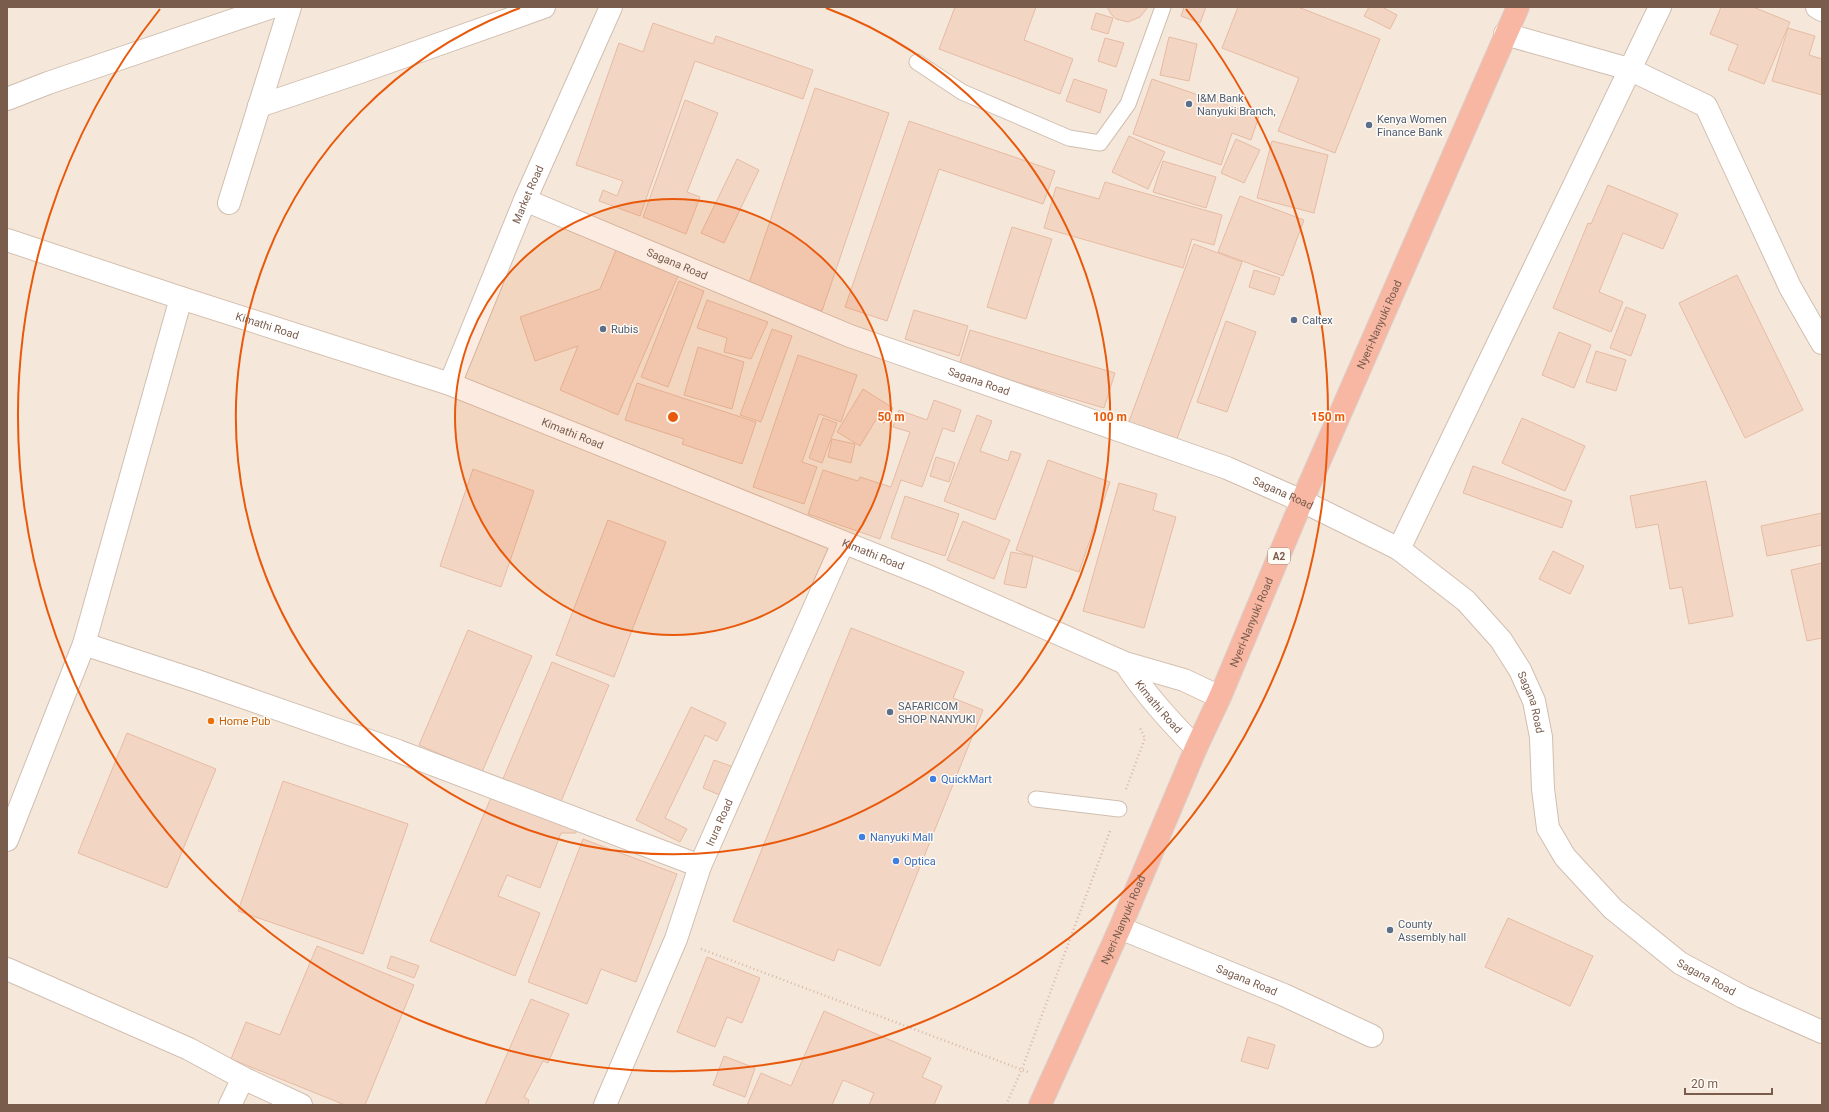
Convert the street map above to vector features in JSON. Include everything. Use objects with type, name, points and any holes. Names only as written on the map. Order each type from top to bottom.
[{"type":"highway","name":"Nyeri-Nanyuki Road","points":[[1040,1105],[1120,928],[1196,748],[1220,697],[1302,501],[1518,7]]},
{"type":"street","points":[[7,99],[48,83],[272,7]]},
{"type":"street","points":[[229,204],[290,7]]},
{"type":"street","points":[[259,106],[544,7]]},
{"type":"street","name":"Market Road","points":[[450,384],[525,200],[611,7]]},
{"type":"street","points":[[1399,549],[1660,7]]},
{"type":"street","points":[[1817,7],[1822,10]]},
{"type":"street","points":[[1506,34],[1629,69],[1706,106],[1790,287],[1822,343]]},
{"type":"street","name":"Sagana Road","points":[[525,200],[850,336],[1227,468],[1302,501],[1399,549],[1466,601],[1501,640],[1520,670],[1534,701],[1541,737],[1543,789],[1548,828],[1566,857],[1613,909],[1680,963],[1743,997],[1822,1032]]},
{"type":"street","name":"Kimathi Road","points":[[7,240],[181,298],[450,384],[930,577],[1125,662],[1184,680],[1220,697]]},
{"type":"street","points":[[7,840],[84,644],[181,298]]},
{"type":"street","name":"Irura Road","points":[[605,1105],[676,939],[700,866],[843,543]]},
{"type":"street","points":[[84,644],[198,681],[398,751],[700,866]]},
{"type":"street","name":"Kimathi Road","points":[[1125,662],[1137,682],[1165,716],[1196,748]]},
{"type":"street","name":"Sagana Road","points":[[1120,928],[1284,995],[1372,1036]]},
{"type":"street","points":[[7,969],[189,1049],[243,1078],[301,1105]]},
{"type":"street","points":[[230,1105],[243,1078]]},
{"type":"lane","points":[[917,62],[962,92],[1069,138],[1100,143],[1128,104],[1163,7]]},
{"type":"lane","points":[[1036,799],[1118,809]]},
{"type":"path","points":[[1006,1105],[1022,1069],[1145,738],[1138,724]]},
{"type":"path","points":[[676,939],[976,1054],[1022,1069],[1049,1083]]},
{"type":"shaded area","points":[[7,7],[1822,7],[1822,1105],[7,1105]]},
{"type":"building","points":[[955,7],[1036,7],[1024,40],[1073,59],[1060,94],[939,49]]},
{"type":"building","points":[[1107,7],[1148,7],[1140,17],[1128,22],[1116,19]]},
{"type":"building","points":[[1184,7],[1206,7],[1200,23],[1181,16]]},
{"type":"building","points":[[1238,7],[1298,7],[1380,39],[1335,153],[1278,131],[1299,78],[1222,48]]},
{"type":"building","points":[[1369,7],[1382,7],[1397,15],[1390,29],[1364,16]]},
{"type":"building","points":[[1721,7],[1753,7],[1790,22],[1764,84],[1728,70],[1738,45],[1710,34]]},
{"type":"building","points":[[1096,13],[1113,18],[1108,34],[1091,29]]},
{"type":"building","points":[[653,23],[713,44],[716,36],[813,70],[803,99],[695,61],[640,216],[599,201],[603,190],[617,196],[623,181],[576,165],[619,43],[643,52]]},
{"type":"building","points":[[1788,28],[1815,36],[1809,55],[1822,59],[1822,95],[1772,81]]},
{"type":"building","points":[[1169,37],[1197,44],[1189,81],[1160,75]]},
{"type":"building","points":[[1105,38],[1124,43],[1116,67],[1098,61]]},
{"type":"building","points":[[1074,79],[1107,90],[1100,113],[1066,101]]},
{"type":"building","points":[[1152,79],[1259,116],[1251,140],[1232,133],[1221,165],[1133,134]]},
{"type":"building","points":[[815,88],[889,113],[822,311],[748,286]]},
{"type":"building","points":[[685,100],[718,113],[687,192],[700,197],[686,234],[643,217]]},
{"type":"building","points":[[909,121],[1055,171],[1043,204],[939,169],[887,321],[845,307]]},
{"type":"building","points":[[1129,136],[1165,152],[1148,189],[1112,172]]},
{"type":"building","points":[[1236,139],[1260,150],[1244,183],[1221,173]]},
{"type":"building","points":[[1272,141],[1328,155],[1314,213],[1257,198]]},
{"type":"building","points":[[737,159],[759,170],[724,243],[701,233]]},
{"type":"building","points":[[1163,161],[1216,177],[1206,208],[1153,192]]},
{"type":"building","points":[[1105,182],[1222,215],[1214,245],[1192,239],[1183,268],[1044,228],[1056,187],[1099,199]]},
{"type":"building","points":[[1608,185],[1678,214],[1663,249],[1623,233],[1599,292],[1623,302],[1611,332],[1553,308],[1588,223],[1591,224]]},
{"type":"building","points":[[1240,196],[1304,220],[1283,276],[1218,252]]},
{"type":"building","points":[[1012,227],[1052,239],[1026,319],[987,307]]},
{"type":"building","points":[[1194,244],[1242,262],[1175,444],[1127,427]]},
{"type":"building","points":[[616,250],[678,276],[618,415],[560,390],[578,346],[535,361],[520,317],[600,289]]},
{"type":"building","points":[[1254,270],[1280,278],[1274,295],[1249,287]]},
{"type":"building","points":[[1737,275],[1803,410],[1745,438],[1679,303]]},
{"type":"building","points":[[679,281],[704,291],[668,387],[641,377]]},
{"type":"building","points":[[707,300],[768,322],[751,359],[724,352],[727,338],[697,328]]},
{"type":"building","points":[[1626,307],[1646,315],[1631,356],[1610,348]]},
{"type":"building","points":[[914,310],[968,326],[959,356],[905,339]]},
{"type":"building","points":[[1226,321],[1256,332],[1227,412],[1197,402]]},
{"type":"building","points":[[772,329],[792,336],[761,422],[740,415]]},
{"type":"building","points":[[970,330],[1115,373],[1104,408],[959,365]]},
{"type":"building","points":[[1559,332],[1591,345],[1574,388],[1542,375]]},
{"type":"building","points":[[698,347],[744,362],[732,409],[684,395]]},
{"type":"building","points":[[1596,351],[1626,360],[1616,391],[1586,382]]},
{"type":"building","points":[[798,355],[857,375],[841,422],[819,414],[802,462],[817,467],[804,504],[753,487]]},
{"type":"building","points":[[637,383],[756,422],[742,464],[682,444],[684,439],[625,420]]},
{"type":"building","points":[[863,389],[893,408],[884,423],[877,418],[860,446],[837,432]]},
{"type":"building","points":[[934,400],[961,410],[954,432],[943,428],[922,487],[901,480],[880,539],[808,514],[823,470],[858,481],[860,477],[891,487],[910,432],[893,427],[899,410],[927,420]]},
{"type":"building","points":[[977,415],[992,421],[980,451],[1008,461],[1011,451],[1021,454],[995,520],[944,501]]},
{"type":"building","points":[[823,418],[837,423],[822,463],[809,458]]},
{"type":"building","points":[[1522,418],[1585,446],[1565,491],[1502,463]]},
{"type":"building","points":[[832,439],[855,444],[851,463],[828,457]]},
{"type":"building","points":[[936,457],[955,463],[949,482],[930,476]]},
{"type":"building","points":[[1048,460],[1110,482],[1079,572],[1016,550]]},
{"type":"building","points":[[1473,466],[1572,501],[1562,528],[1463,493]]},
{"type":"building","points":[[473,469],[534,491],[501,587],[440,566]]},
{"type":"building","points":[[1706,481],[1733,616],[1689,624],[1682,587],[1670,589],[1658,524],[1636,528],[1630,496]]},
{"type":"building","points":[[1119,483],[1157,494],[1153,510],[1176,517],[1144,628],[1083,611]]},
{"type":"building","points":[[905,496],[959,514],[945,556],[891,538]]},
{"type":"building","points":[[1822,513],[1822,545],[1767,556],[1761,526]]},
{"type":"building","points":[[608,520],[666,542],[614,677],[556,655]]},
{"type":"building","points":[[963,521],[1010,540],[994,579],[947,560]]},
{"type":"building","points":[[1553,551],[1584,566],[1570,594],[1539,579]]},
{"type":"building","points":[[1011,552],[1033,556],[1026,588],[1004,584]]},
{"type":"building","points":[[1822,563],[1822,638],[1807,641],[1791,570]]},
{"type":"building","points":[[851,628],[964,672],[953,698],[983,710],[880,966],[838,949],[834,961],[733,921]]},
{"type":"building","points":[[468,630],[532,656],[482,772],[419,745]]},
{"type":"building","points":[[552,662],[609,685],[558,809],[500,786]]},
{"type":"building","points":[[691,707],[726,723],[717,741],[705,735],[665,818],[687,829],[680,842],[636,820]]},
{"type":"building","points":[[127,733],[216,769],[167,888],[78,853]]},
{"type":"building","points":[[714,760],[739,769],[727,798],[703,788]]},
{"type":"building","points":[[283,781],[408,824],[363,954],[238,911]]},
{"type":"building","points":[[493,793],[577,824],[576,833],[561,833],[540,888],[507,875],[498,896],[540,913],[515,976],[430,941]]},
{"type":"building","points":[[583,839],[677,874],[636,982],[601,969],[587,1004],[528,982]]},
{"type":"building","points":[[1508,918],[1593,956],[1570,1006],[1485,967]]},
{"type":"building","points":[[317,946],[414,985],[365,1105],[345,1105],[231,1059],[246,1022],[280,1035]]},
{"type":"building","points":[[391,956],[419,966],[414,978],[387,968]]},
{"type":"building","points":[[707,957],[760,978],[742,1023],[727,1017],[715,1047],[677,1032]]},
{"type":"building","points":[[531,999],[569,1014],[548,1063],[543,1061],[524,1097],[529,1100],[528,1105],[485,1105]]},
{"type":"building","points":[[824,1011],[931,1058],[922,1077],[942,1086],[934,1105],[869,1105],[874,1093],[843,1080],[832,1105],[747,1105],[761,1073],[791,1086]]},
{"type":"building","points":[[1248,1037],[1275,1045],[1268,1069],[1241,1061]]},
{"type":"building","points":[[724,1056],[755,1068],[745,1097],[713,1085]]},
{"type":"place","name":"I&M Bank Nanyuki Branch,","points":[[1189,104]]},
{"type":"place","name":"Kenya Women Finance Bank","points":[[1369,125]]},
{"type":"place","name":"Caltex","points":[[1294,320]]},
{"type":"place","name":"Rubis","points":[[603,329]]},
{"type":"place","name":"SAFARICOM SHOP NANYUKI","points":[[890,712]]},
{"type":"place","name":"Home Pub","points":[[211,721]]},
{"type":"place","name":"QuickMart","points":[[933,779]]},
{"type":"place","name":"Nanyuki Mall","points":[[862,837]]},
{"type":"place","name":"Optica","points":[[896,861]]},
{"type":"place","name":"County Assembly hall","points":[[1390,930]]}]
